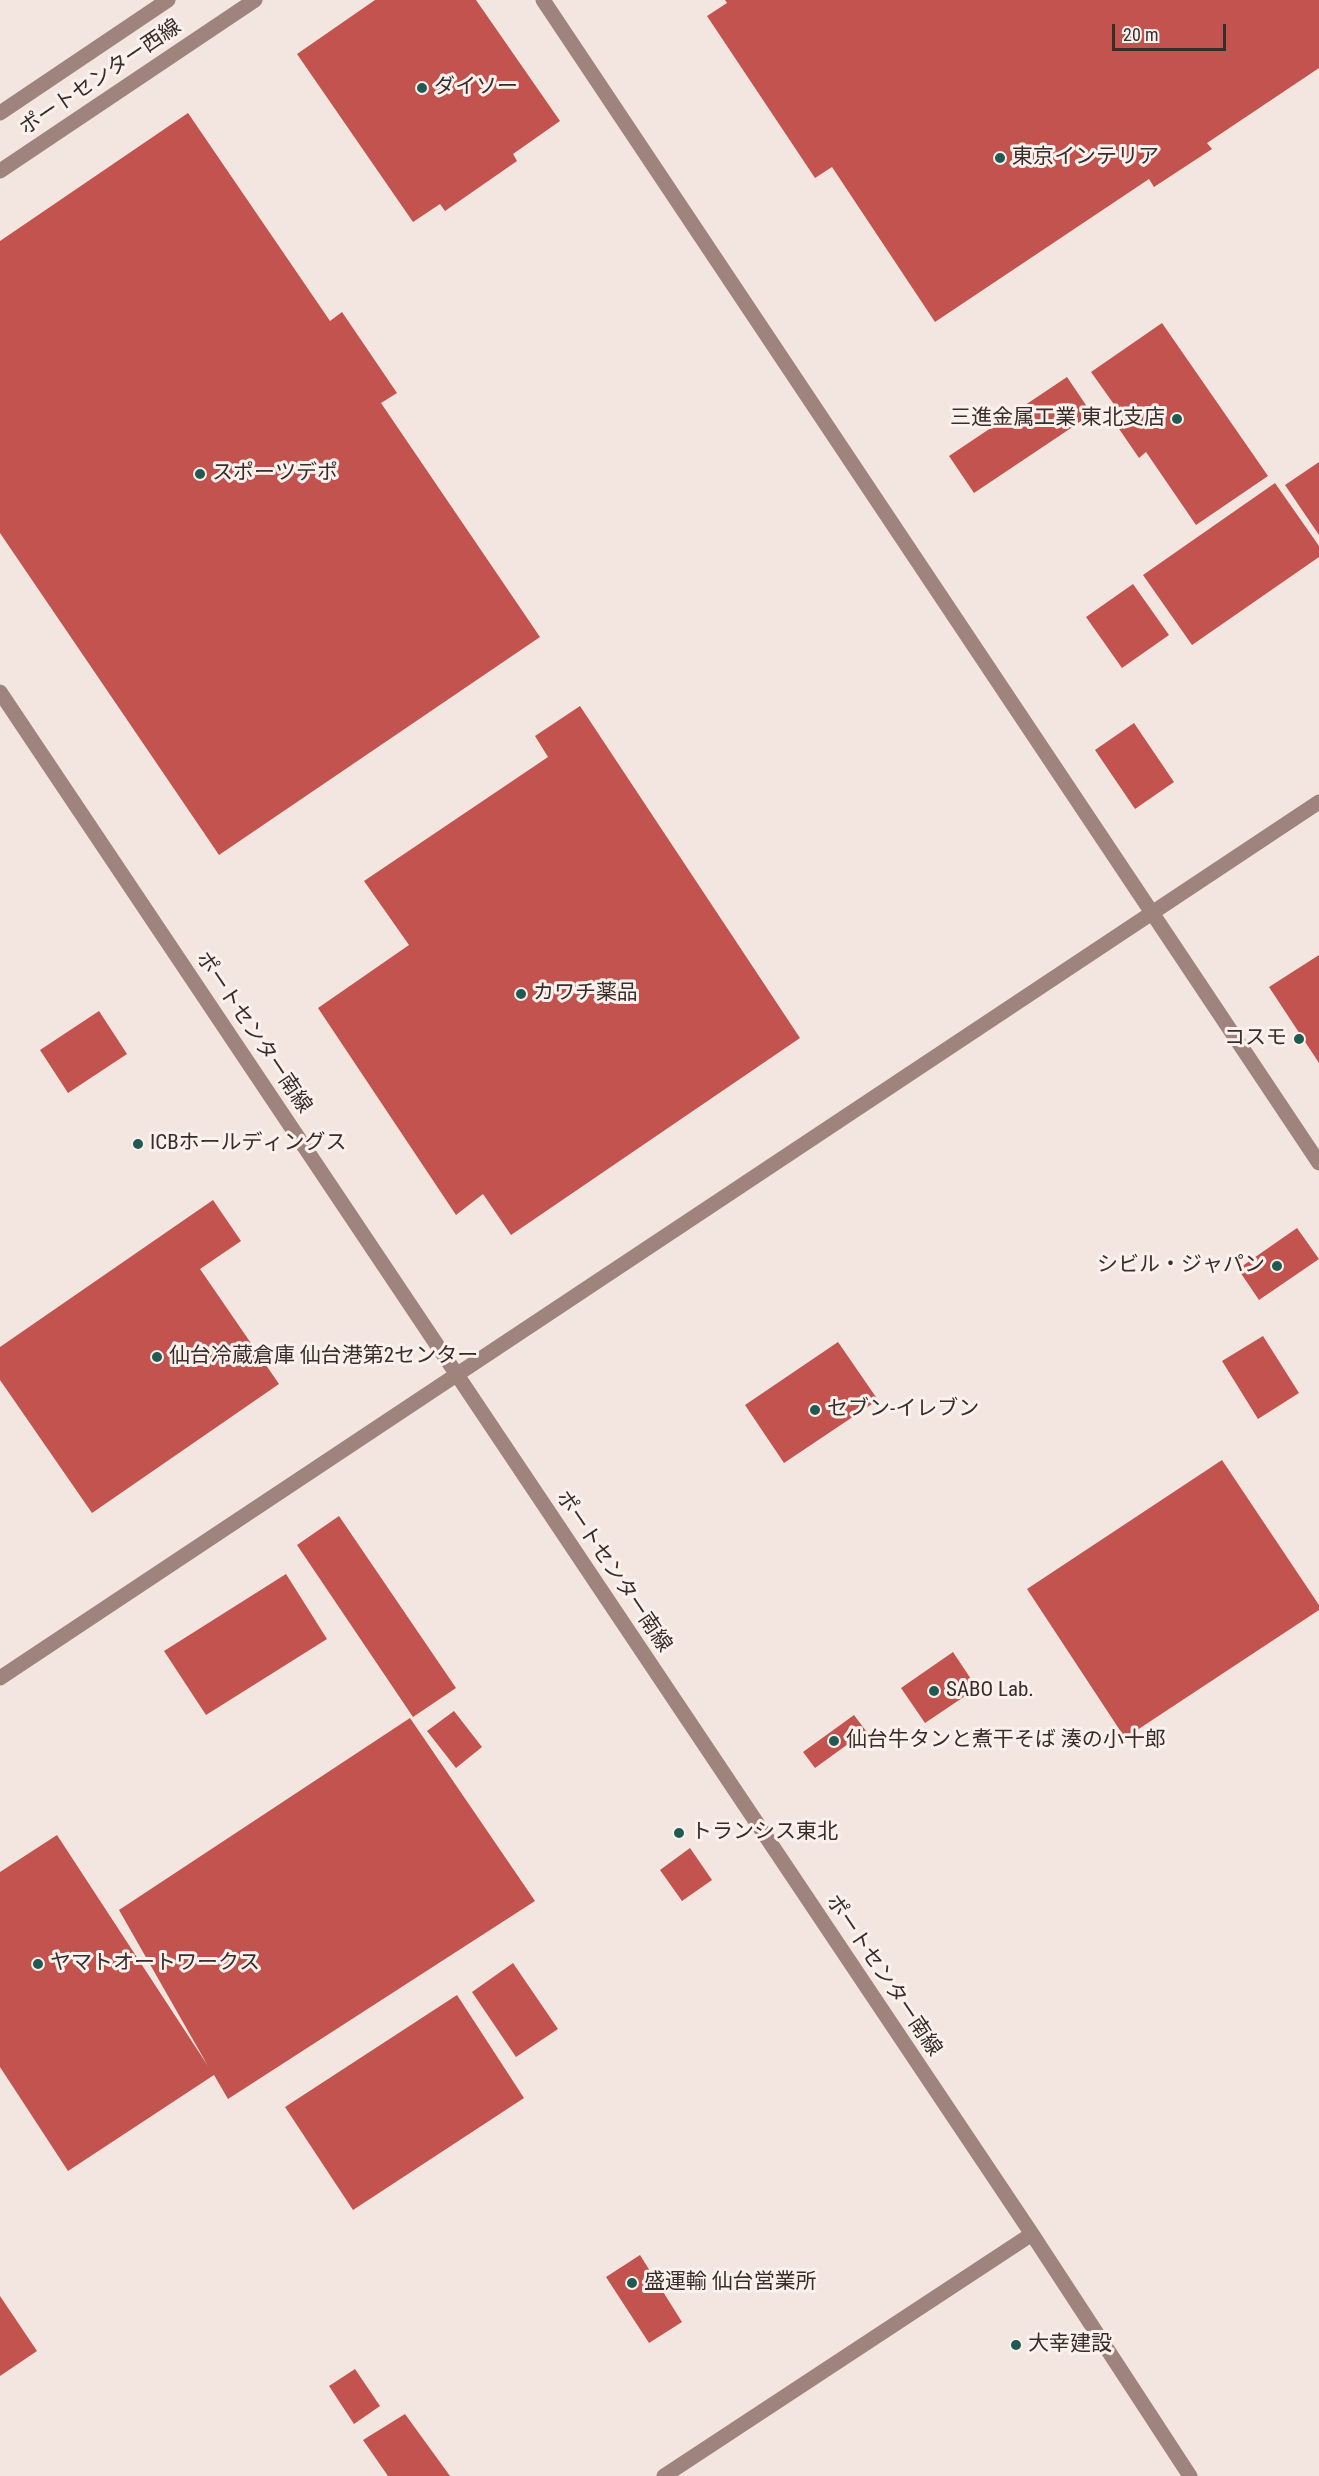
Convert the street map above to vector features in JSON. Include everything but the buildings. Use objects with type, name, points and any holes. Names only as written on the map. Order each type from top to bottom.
[{"type":"street","points":[[0,113],[168,0]]},
{"type":"street","name":"ポートセンター西線","points":[[0,171],[255,0]]},
{"type":"street","points":[[543,0],[1319,1162]]},
{"type":"street","name":"ポートセンター南線","points":[[0,692],[1032,2234],[1190,2476]]},
{"type":"street","points":[[0,1678],[1319,802]]},
{"type":"street","points":[[664,2476],[1032,2234]]},
{"type":"place","name":"ダイソー","points":[[422,88]]},
{"type":"place","name":"東京インテリア","points":[[1000,158]]},
{"type":"place","name":"三進金属工業 東北支店","points":[[1177,419]]},
{"type":"place","name":"スポーツデポ","points":[[200,474]]},
{"type":"place","name":"カワチ薬品","points":[[521,994]]},
{"type":"place","name":"コスモ","points":[[1299,1039]]},
{"type":"place","name":"ICBホールディングス","points":[[138,1144]]},
{"type":"place","name":"シビル・ジャパン","points":[[1277,1266]]},
{"type":"place","name":"仙台冷蔵倉庫 仙台港第2センター","points":[[157,1357]]},
{"type":"place","name":"セブン-イレブン","points":[[815,1410]]},
{"type":"place","name":"SABO Lab.","points":[[934,1691]]},
{"type":"place","name":"仙台牛タンと煮干そば 湊の小十郎","points":[[834,1741]]},
{"type":"place","name":"トランシス東北","points":[[679,1833]]},
{"type":"place","name":"ヤマトオートワークス","points":[[38,1964]]},
{"type":"place","name":"盛運輸 仙台営業所","points":[[632,2283]]},
{"type":"place","name":"大幸建設","points":[[1016,2345]]}]
